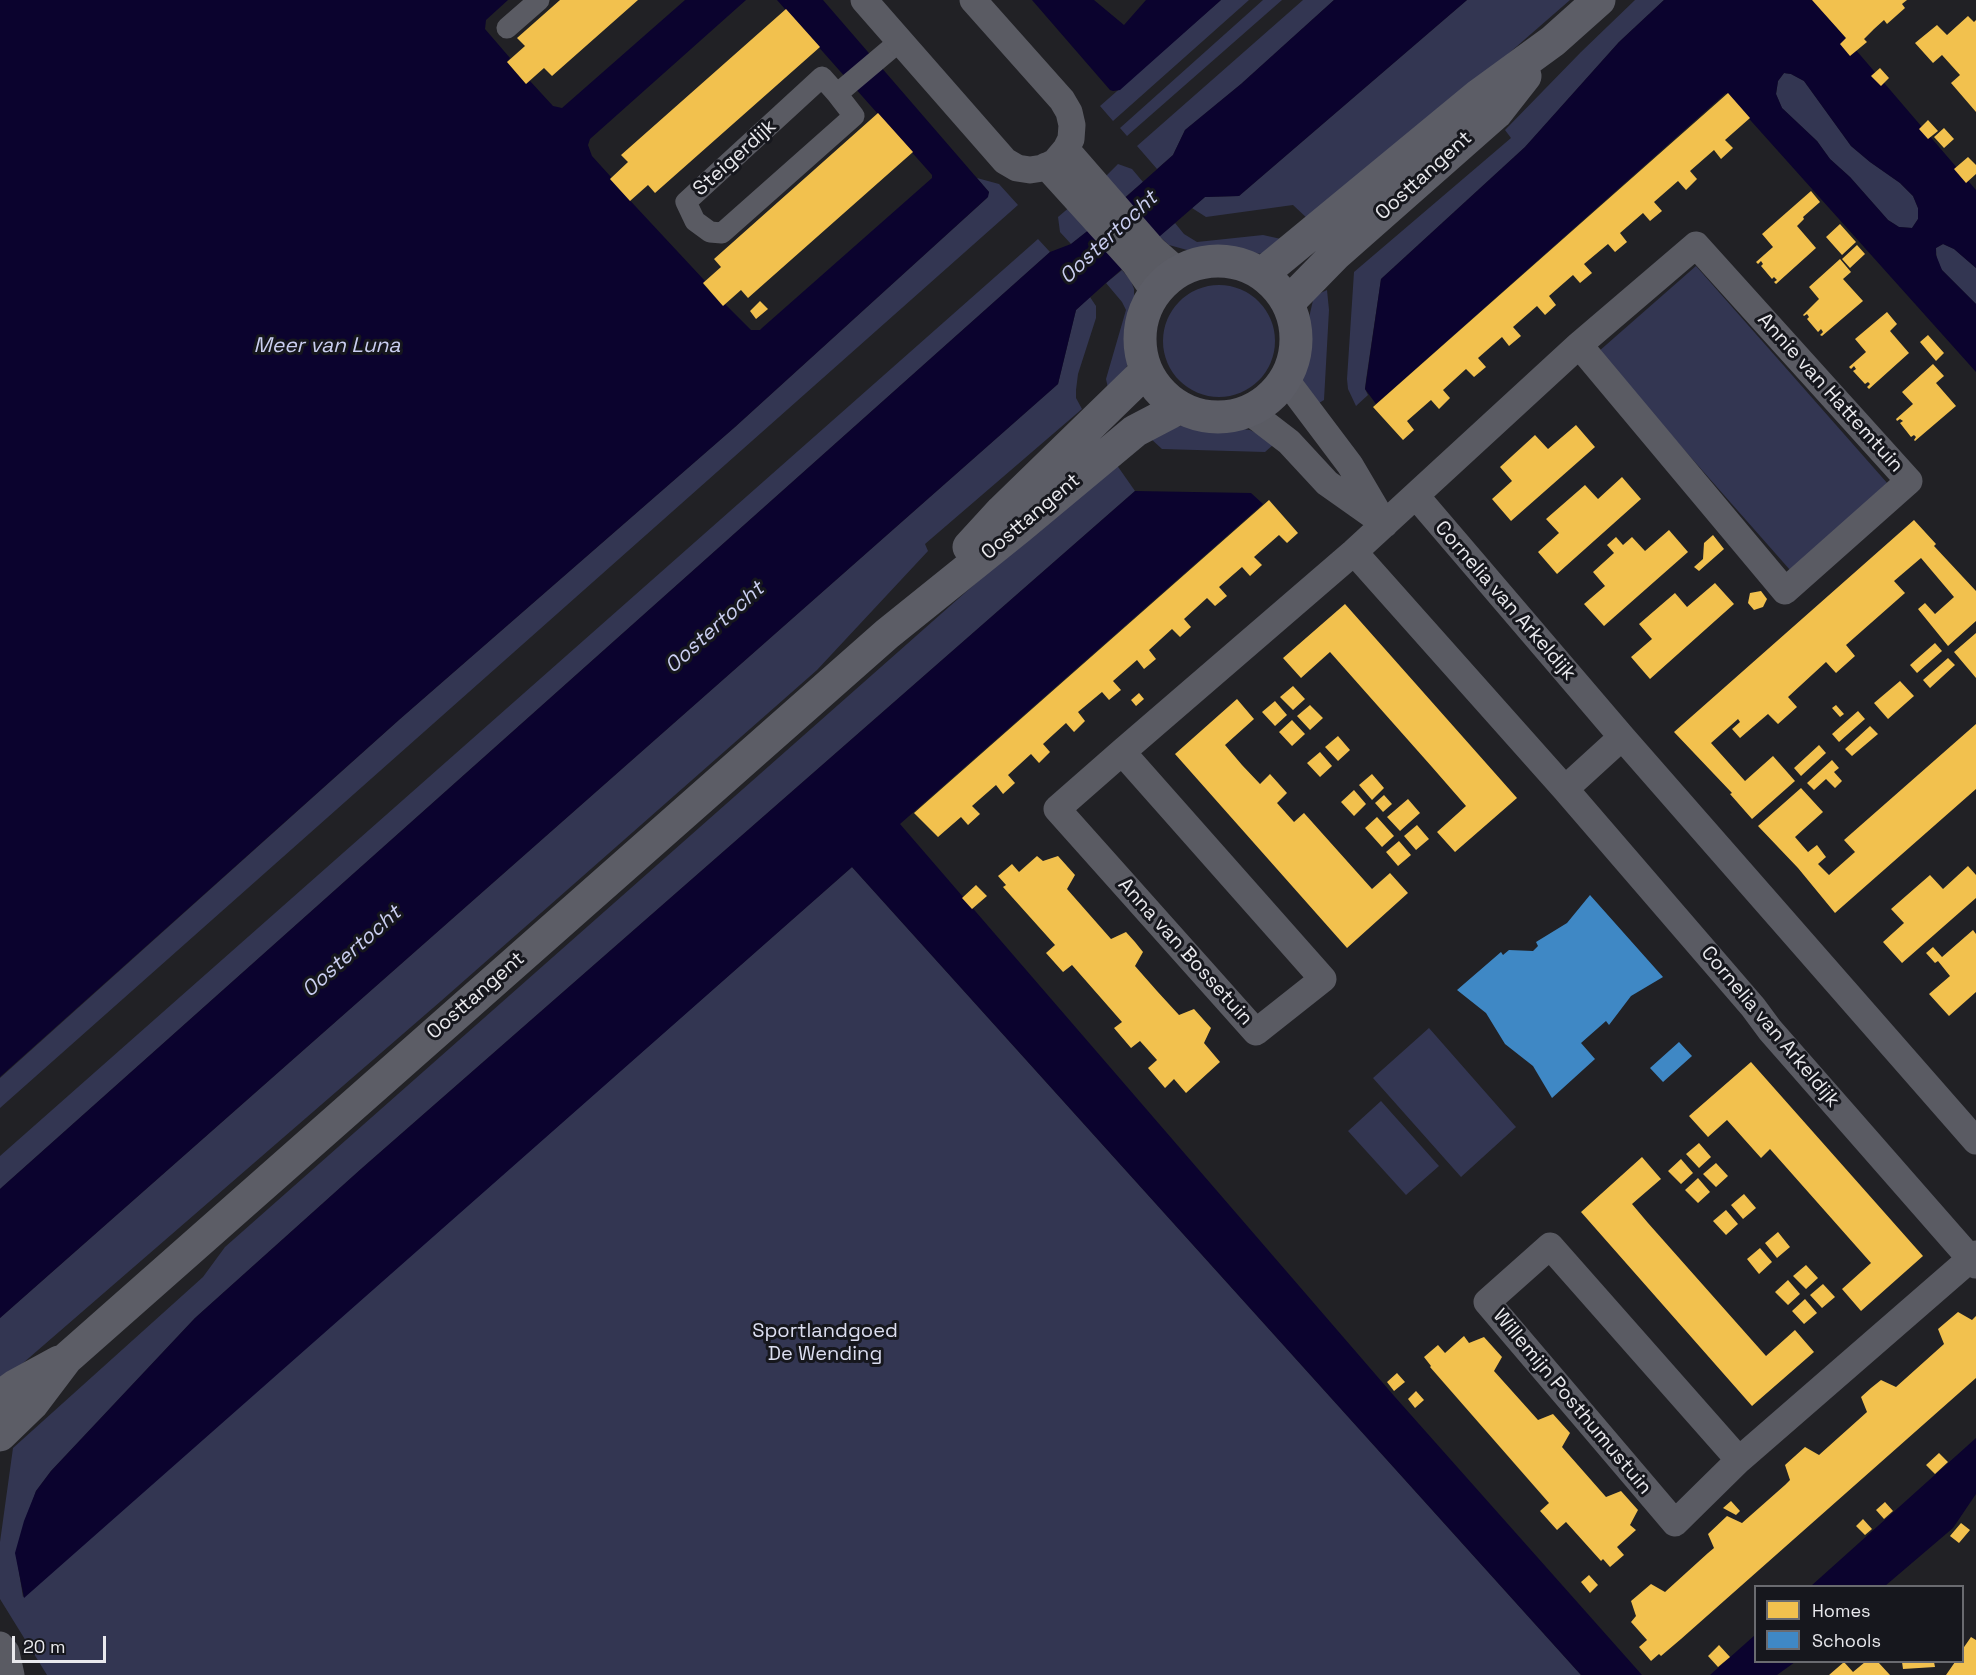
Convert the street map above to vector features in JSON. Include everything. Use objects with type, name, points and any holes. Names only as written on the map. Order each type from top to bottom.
[{"type":"main road","name":"Oosttangent","points":[[1262,274],[1479,95],[1553,42],[1599,0]]},
{"type":"main road","name":"Oosttangent","points":[[1288,303],[1335,255],[1496,113],[1553,42]]},
{"type":"main road","points":[[1211,261],[1236,262],[1262,274],[1278,288],[1291,308],[1297,333],[1296,357],[1286,380],[1270,399],[1250,412],[1226,418],[1201,417],[1179,408],[1160,392],[1146,371],[1140,347],[1141,322],[1150,299],[1187,267],[1211,261]]},
{"type":"main road","name":"Oosttangent","points":[[887,634],[1002,511],[1146,371]]},
{"type":"main road","name":"Oosttangent","points":[[0,1435],[32,1404],[66,1359],[887,634],[1135,431],[1179,408]]},
{"type":"main road","name":"Oosttangent","points":[[0,1397],[15,1386],[66,1359]]},
{"type":"street","points":[[507,28],[539,0]]},
{"type":"street","points":[[864,0],[1005,161],[1017,168],[1030,170],[1043,168],[1056,158],[1071,139],[1072,126],[1069,112],[1062,100],[973,0]]},
{"type":"street","points":[[837,94],[901,40]]},
{"type":"street","name":"Steigerdijk","points":[[822,77],[837,94],[854,116],[722,233],[710,232],[695,221],[686,202],[822,77]]},
{"type":"street","points":[[1056,158],[1167,282]]},
{"type":"street","name":"Annie van Hattemtuin","points":[[1416,496],[1579,345],[1696,245],[1909,481],[1785,591],[1579,345]]},
{"type":"street","points":[[1286,380],[1350,465],[1385,524]]},
{"type":"street","points":[[1250,412],[1289,442],[1327,483],[1385,524]]},
{"type":"street","points":[[1354,552],[1416,496]]},
{"type":"street","name":"Cornelia van Arkeldijk","points":[[1416,496],[1622,737],[1976,1141]]},
{"type":"street","name":"Cornelia van Arkeldijk","points":[[1354,552],[1565,789],[1753,1007],[1770,1030],[1974,1259]]},
{"type":"street","name":"Anna van Bossetuin","points":[[1122,752],[1323,979],[1256,1032],[1057,809],[1122,752],[1354,552]]},
{"type":"street","points":[[1565,789],[1622,737]]},
{"type":"street","name":"Willemijn Posthumustuin","points":[[1739,1460],[1550,1246],[1487,1302],[1675,1524],[1739,1460],[1974,1259]]},
{"type":"street","points":[[0,1646],[6,1652],[11,1675]]},
{"type":"green space","points":[[1221,0],[1249,0],[1113,121],[1100,106]]},
{"type":"green space","points":[[1263,0],[1282,0],[1127,136],[1120,128]]},
{"type":"green space","points":[[1303,0],[1334,0],[1241,84],[1185,130],[1173,155],[1157,169],[1137,146]]},
{"type":"green space","points":[[1467,0],[1570,0],[1423,128],[1309,220],[1293,205],[1206,217],[1192,208],[1205,197],[1239,196]]},
{"type":"green space","points":[[1635,0],[1664,0],[1619,42],[1525,147],[1381,279],[1366,380],[1365,389],[1368,395],[1356,406],[1348,389],[1347,379],[1354,272],[1511,138],[1505,130]]},
{"type":"green space","points":[[1784,73],[1804,81],[1851,146],[1900,183],[1913,196],[1918,208],[1918,219],[1912,228],[1899,227],[1888,220],[1850,177],[1830,159],[1817,141],[1782,108],[1776,94],[1778,81]]},
{"type":"green space","points":[[1118,164],[1132,169],[1143,182],[1123,199],[1106,176]]},
{"type":"green space","points":[[977,178],[999,184],[1018,205],[0,1108],[0,1078],[400,719],[735,427],[987,198],[989,192]]},
{"type":"green space","points":[[1071,206],[1090,229],[1071,244],[1060,232],[1058,217]]},
{"type":"green space","points":[[1175,223],[1184,234],[1197,242],[1263,235],[1281,239],[1269,254],[1240,253],[1222,249],[1187,250],[1169,245],[1159,236]]},
{"type":"green space","points":[[1038,239],[1050,252],[0,1189],[0,1156]]},
{"type":"green space","points":[[1943,244],[1954,249],[1976,268],[1976,304],[1937,263],[1936,248]]},
{"type":"green space","points":[[1696,266],[1888,484],[1790,570],[1598,352]]},
{"type":"green space","points":[[1122,270],[1134,289],[1134,304],[1130,315],[1128,333],[1130,351],[1127,366],[1113,391],[1108,388],[1106,379],[1126,310],[1106,283]]},
{"type":"green space","points":[[1219,285],[1240,289],[1259,301],[1271,320],[1275,341],[1271,362],[1259,381],[1240,393],[1219,397],[1198,393],[1179,381],[1167,362],[1163,341],[1167,320],[1179,301],[1198,289]]},
{"type":"green space","points":[[1327,290],[1329,310],[1324,400],[1314,406],[1302,387],[1307,353],[1308,322],[1314,296]]},
{"type":"green space","points":[[1090,297],[1096,306],[1096,318],[1078,374],[1076,398],[1082,409],[925,544],[928,551],[817,670],[441,1001],[0,1383],[0,1318],[1058,384],[1076,310]]},
{"type":"green space","points":[[1181,426],[1230,427],[1250,430],[1273,445],[1265,452],[1162,449],[1150,438]]},
{"type":"green space","name":"Sportlandgoed De Wending","points":[[1114,461],[1135,491],[361,1169],[195,1318],[51,1471],[36,1491],[16,1553],[23,1597],[852,867],[1581,1675],[47,1675],[0,1599],[0,1542],[13,1448],[203,1277],[225,1247]]},
{"type":"green space","points":[[1429,1028],[1516,1127],[1461,1177],[1373,1078]]},
{"type":"green space","points":[[1381,1101],[1439,1166],[1406,1195],[1348,1131]]},
{"type":"water","name":"Meer van Luna","points":[[0,0],[508,0],[486,20],[485,29],[510,58],[507,62],[526,84],[530,81],[553,106],[562,108],[685,0],[746,0],[590,139],[588,145],[592,156],[611,177],[610,179],[705,281],[703,284],[722,305],[725,304],[751,330],[760,330],[932,178],[932,175],[777,0],[823,0],[989,192],[988,197],[735,427],[400,719],[0,1077]]},
{"type":"water","points":[[1032,0],[1094,0],[1124,25],[1146,0],[1221,0],[1120,90],[1113,91]]},
{"type":"water","name":"Oostertocht","points":[[1334,0],[1467,0],[1239,196],[1205,197],[1106,283],[1076,310],[1058,384],[0,1318],[0,1189],[1050,252],[1071,244],[1090,229],[1173,155],[1185,130],[1241,84]]},
{"type":"water","points":[[1664,0],[1813,0],[1976,190],[1976,268],[1954,249],[1943,244],[1936,248],[1936,255],[1942,270],[1976,304],[1976,372],[1726,93],[1376,404],[1365,389],[1381,279],[1525,147],[1619,42]],"holes":[[[1784,73],[1804,81],[1851,146],[1900,183],[1913,196],[1918,208],[1918,219],[1912,228],[1899,227],[1888,220],[1850,177],[1830,159],[1817,141],[1782,108],[1776,94],[1778,81]]]},
{"type":"water","points":[[1135,491],[1251,493],[1263,504],[900,824],[1395,1397],[1642,1675],[1581,1675],[852,867],[24,1598],[15,1553],[36,1491],[51,1471],[195,1318],[361,1169]]},
{"type":"water","points":[[1976,1438],[1976,1494],[1953,1528],[1886,1585],[1812,1585]]},
{"type":"water","points":[[1754,1636],[1754,1663],[1794,1663],[1777,1675],[1710,1675]]},
{"type":"building: Homes","points":[[560,0],[638,0],[552,76],[544,68],[526,84],[507,62],[525,46],[517,38]]},
{"type":"building: Homes","points":[[1812,0],[1907,0],[1902,4],[1905,8],[1887,24],[1884,20],[1864,39],[1867,42],[1850,56],[1840,44],[1846,38]]},
{"type":"building: Homes","points":[[786,9],[820,47],[655,193],[648,185],[630,201],[610,179],[628,162],[621,155]]},
{"type":"building: Homes","points":[[1968,16],[1974,22],[1976,20],[1976,112],[1951,83],[1960,75],[1942,55],[1933,63],[1915,43],[1937,25],[1947,35]]},
{"type":"building: Homes","points":[[1880,68],[1889,78],[1881,86],[1871,76]]},
{"type":"building: Homes","points":[[1728,93],[1750,118],[1725,140],[1733,148],[1721,159],[1714,150],[1690,171],[1697,179],[1686,190],[1678,181],[1654,202],[1662,211],[1650,221],[1643,213],[1620,233],[1627,242],[1615,252],[1608,244],[1584,264],[1592,273],[1580,283],[1573,275],[1549,296],[1556,305],[1545,315],[1537,306],[1513,327],[1521,336],[1509,346],[1502,337],[1478,358],[1486,367],[1474,377],[1466,369],[1443,390],[1450,398],[1439,409],[1431,400],[1407,421],[1414,430],[1403,440],[1373,407]]},
{"type":"building: Homes","points":[[878,113],[913,152],[748,298],[741,290],[723,306],[703,283],[721,267],[714,259]]},
{"type":"building: Homes","points":[[1928,120],[1938,131],[1928,139],[1919,129]]},
{"type":"building: Homes","points":[[1944,128],[1954,139],[1944,148],[1934,137]]},
{"type":"building: Homes","points":[[1968,157],[1976,165],[1976,174],[1966,183],[1954,169]]},
{"type":"building: Homes","points":[[1811,191],[1820,202],[1803,217],[1804,219],[1797,226],[1816,248],[1776,284],[1774,282],[1777,280],[1774,277],[1772,279],[1761,266],[1763,264],[1761,261],[1758,264],[1756,262],[1773,247],[1762,234]]},
{"type":"building: Homes","points":[[1840,224],[1856,242],[1842,255],[1826,237]]},
{"type":"building: Homes","points":[[1857,245],[1865,254],[1850,268],[1842,259]]},
{"type":"building: Homes","points":[[1840,259],[1851,272],[1843,279],[1863,301],[1822,336],[1820,335],[1823,332],[1821,329],[1818,332],[1807,319],[1809,317],[1807,314],[1803,315],[1819,299],[1809,287]]},
{"type":"building: Homes","points":[[760,301],[768,309],[756,319],[750,311]]},
{"type":"building: Homes","points":[[1887,312],[1897,324],[1890,331],[1909,353],[1869,389],[1867,387],[1870,384],[1868,382],[1865,384],[1853,371],[1856,369],[1854,366],[1851,369],[1849,367],[1866,352],[1855,339]]},
{"type":"building: Homes","points":[[1928,335],[1944,353],[1936,361],[1920,342]]},
{"type":"building: Homes","points":[[1933,364],[1944,376],[1936,383],[1956,406],[1915,441],[1916,437],[1914,435],[1911,437],[1900,423],[1903,421],[1896,419],[1913,404],[1902,392]]},
{"type":"building: Homes","points":[[1576,425],[1595,447],[1511,521],[1492,499],[1512,481],[1500,467],[1535,435],[1548,449]]},
{"type":"building: Homes","points":[[1622,477],[1641,499],[1557,574],[1538,552],[1559,533],[1546,519],[1585,485],[1598,499]]},
{"type":"building: Homes","points":[[1269,500],[1298,533],[1287,543],[1279,535],[1254,557],[1262,565],[1250,576],[1242,567],[1219,587],[1227,596],[1215,606],[1207,598],[1184,619],[1191,627],[1180,637],[1172,629],[1149,650],[1156,659],[1144,669],[1137,660],[1113,681],[1121,690],[1109,700],[1102,692],[1078,712],[1085,721],[1074,732],[1066,723],[1043,744],[1050,752],[1039,763],[1031,754],[1008,775],[1015,783],[1003,794],[996,785],[972,806],[980,814],[968,825],[961,817],[938,837],[914,813]]},
{"type":"building: Homes","points":[[1914,520],[1936,544],[1934,546],[1976,591],[1976,621],[1948,646],[1918,609],[1925,603],[1935,614],[1954,597],[1921,558],[1894,581],[1905,593],[1846,645],[1855,656],[1836,673],[1826,662],[1788,697],[1797,707],[1778,724],[1768,714],[1740,738],[1732,729],[1740,722],[1738,719],[1711,743],[1745,781],[1773,756],[1795,781],[1752,819],[1730,794],[1732,793],[1674,732]]},
{"type":"building: Homes","points":[[1669,530],[1688,552],[1604,626],[1584,604],[1605,586],[1593,572],[1614,553],[1607,545],[1616,537],[1623,545],[1632,537],[1645,551]]},
{"type":"building: Homes","points":[[1713,535],[1724,549],[1699,571],[1694,567],[1703,559],[1704,543]]},
{"type":"building: Homes","points":[[1715,583],[1734,604],[1650,679],[1631,657],[1652,639],[1639,624],[1675,593],[1687,607]]},
{"type":"building: Homes","points":[[1761,591],[1767,599],[1763,607],[1754,610],[1748,603],[1750,593]]},
{"type":"building: Homes","points":[[1345,604],[1517,798],[1455,852],[1437,832],[1466,806],[1432,767],[1330,652],[1301,678],[1283,658]]},
{"type":"building: Homes","points":[[1976,633],[1976,678],[1954,652]]},
{"type":"building: Homes","points":[[1935,643],[1942,651],[1917,673],[1910,665]]},
{"type":"building: Homes","points":[[1948,658],[1955,665],[1930,688],[1923,680]]},
{"type":"building: Homes","points":[[1900,681],[1914,696],[1888,719],[1874,703]]},
{"type":"building: Homes","points":[[1293,686],[1305,699],[1293,710],[1280,697]]},
{"type":"building: Homes","points":[[1139,693],[1144,699],[1136,706],[1131,700]]},
{"type":"building: Homes","points":[[1237,699],[1254,719],[1225,745],[1242,765],[1260,784],[1270,774],[1287,793],[1277,803],[1294,822],[1304,813],[1372,889],[1390,873],[1408,893],[1347,948],[1175,754]]},
{"type":"building: Homes","points":[[1275,701],[1287,715],[1275,726],[1262,712]]},
{"type":"building: Homes","points":[[1310,705],[1323,718],[1310,730],[1297,716]]},
{"type":"building: Homes","points":[[1836,705],[1844,714],[1840,717],[1832,708]]},
{"type":"building: Homes","points":[[1858,711],[1865,719],[1839,742],[1832,734]]},
{"type":"building: Homes","points":[[1292,720],[1305,734],[1292,746],[1279,732]]},
{"type":"building: Homes","points":[[1976,724],[1976,789],[1835,913],[1798,868],[1758,826],[1801,788],[1823,812],[1795,837],[1808,852],[1817,845],[1826,857],[1818,864],[1829,875],[1855,852],[1844,840]]},
{"type":"building: Homes","points":[[1870,726],[1878,734],[1852,756],[1845,749]]},
{"type":"building: Homes","points":[[1338,736],[1350,750],[1338,761],[1325,747]]},
{"type":"building: Homes","points":[[1819,745],[1826,753],[1801,776],[1794,768]]},
{"type":"building: Homes","points":[[1320,752],[1332,766],[1320,777],[1307,763]]},
{"type":"building: Homes","points":[[1832,760],[1839,768],[1834,772],[1842,781],[1835,788],[1826,779],[1814,790],[1807,783]]},
{"type":"building: Homes","points":[[1372,774],[1384,788],[1372,800],[1359,785]]},
{"type":"building: Homes","points":[[1354,790],[1366,804],[1354,816],[1341,802]]},
{"type":"building: Homes","points":[[1384,795],[1392,804],[1383,812],[1375,803]]},
{"type":"building: Homes","points":[[1408,799],[1420,813],[1400,831],[1387,817]]},
{"type":"building: Homes","points":[[1377,817],[1394,836],[1382,847],[1365,828]]},
{"type":"building: Homes","points":[[1417,825],[1429,839],[1416,850],[1404,836]]},
{"type":"building: Homes","points":[[1399,841],[1411,855],[1398,866],[1386,852]]},
{"type":"building: Homes","points":[[1037,856],[1043,861],[1058,856],[1075,875],[1067,889],[1111,939],[1126,932],[1135,942],[1143,952],[1135,966],[1157,991],[1179,1015],[1194,1009],[1211,1028],[1204,1043],[1220,1062],[1186,1093],[1174,1079],[1165,1088],[1148,1068],[1157,1060],[1140,1041],[1131,1048],[1114,1028],[1122,1022],[1072,965],[1063,972],[1046,953],[1055,945],[1003,887],[1006,885],[998,876],[1012,864],[1019,872]]},
{"type":"building: Homes","points":[[1968,866],[1976,875],[1976,898],[1902,963],[1883,942],[1904,923],[1891,909],[1930,875],[1943,889]]},
{"type":"building: Homes","points":[[976,885],[987,896],[972,909],[962,898]]},
{"type":"building: Homes","points":[[1973,930],[1976,934],[1976,992],[1949,1016],[1929,994],[1950,976],[1938,961],[1935,963],[1926,953],[1933,947],[1942,957]]},
{"type":"building: Homes","points":[[1751,1062],[1923,1256],[1861,1311],[1842,1289],[1871,1263],[1770,1149],[1761,1158],[1727,1120],[1708,1137],[1689,1116]]},
{"type":"building: Homes","points":[[1699,1143],[1711,1157],[1699,1168],[1686,1154]]},
{"type":"building: Homes","points":[[1642,1157],[1661,1179],[1632,1204],[1648,1223],[1766,1356],[1795,1330],[1814,1352],[1752,1406],[1581,1212]]},
{"type":"building: Homes","points":[[1681,1159],[1693,1173],[1681,1184],[1668,1171]]},
{"type":"building: Homes","points":[[1716,1163],[1728,1176],[1716,1187],[1703,1174]]},
{"type":"building: Homes","points":[[1698,1178],[1710,1192],[1698,1203],[1685,1190]]},
{"type":"building: Homes","points":[[1744,1194],[1756,1208],[1743,1219],[1731,1205]]},
{"type":"building: Homes","points":[[1726,1210],[1738,1224],[1726,1235],[1713,1221]]},
{"type":"building: Homes","points":[[1778,1232],[1790,1247],[1777,1258],[1765,1243]]},
{"type":"building: Homes","points":[[1760,1248],[1772,1262],[1759,1274],[1747,1259]]},
{"type":"building: Homes","points":[[1806,1265],[1818,1278],[1806,1289],[1793,1276]]},
{"type":"building: Homes","points":[[1788,1280],[1800,1294],[1788,1305],[1775,1292]]},
{"type":"building: Homes","points":[[1823,1284],[1835,1297],[1822,1308],[1810,1295]]},
{"type":"building: Homes","points":[[1805,1299],[1817,1313],[1804,1324],[1792,1311]]},
{"type":"building: Homes","points":[[1958,1312],[1972,1320],[1976,1316],[1976,1378],[1681,1639],[1661,1656],[1659,1654],[1651,1661],[1639,1647],[1647,1640],[1631,1622],[1636,1616],[1631,1601],[1651,1584],[1665,1592],[1714,1548],[1708,1534],[1727,1516],[1742,1523],[1790,1480],[1785,1465],[1805,1447],[1819,1455],[1867,1412],[1861,1397],[1871,1388],[1881,1380],[1896,1387],[1944,1344],[1938,1329]]},
{"type":"building: Homes","points":[[1464,1336],[1469,1343],[1484,1337],[1502,1357],[1494,1371],[1538,1420],[1553,1414],[1570,1433],[1562,1447],[1606,1497],[1621,1491],[1638,1510],[1630,1525],[1636,1530],[1617,1547],[1624,1555],[1610,1567],[1603,1559],[1601,1561],[1566,1522],[1557,1530],[1540,1511],[1549,1503],[1430,1367],[1424,1357],[1438,1345],[1445,1353]]},
{"type":"building: Homes","points":[[1397,1373],[1405,1382],[1394,1391],[1387,1382]]},
{"type":"building: Homes","points":[[1416,1391],[1424,1400],[1415,1408],[1408,1399]]},
{"type":"building: Homes","points":[[1939,1453],[1948,1462],[1935,1474],[1926,1465]]},
{"type":"building: Homes","points":[[1731,1501],[1740,1511],[1736,1515],[1723,1508]]},
{"type":"building: Homes","points":[[1885,1502],[1893,1511],[1884,1519],[1876,1510]]},
{"type":"building: Homes","points":[[1863,1519],[1872,1529],[1865,1535],[1856,1526]]},
{"type":"building: Homes","points":[[1961,1523],[1970,1530],[1959,1543],[1950,1536]]},
{"type":"building: Homes","points":[[1589,1575],[1598,1585],[1590,1593],[1581,1582]]},
{"type":"building: Homes","points":[[1971,1637],[1976,1640],[1976,1675],[1946,1675],[1954,1663],[1964,1663],[1964,1647]]},
{"type":"building: Homes","points":[[1719,1645],[1730,1657],[1718,1667],[1708,1656]]},
{"type":"building: Homes","points":[[1843,1663],[1853,1672],[1864,1663],[1879,1663],[1890,1675],[1829,1675]]},
{"type":"building: Homes","points":[[1902,1663],[1934,1663],[1935,1667],[1903,1669]]},
{"type":"building: Schools","points":[[1590,895],[1663,977],[1631,996],[1609,1025],[1606,1021],[1581,1043],[1595,1059],[1552,1098],[1533,1066],[1505,1044],[1486,1013],[1457,990],[1501,952],[1503,955],[1509,950],[1533,951],[1538,946],[1536,942],[1567,923]]},
{"type":"building: Schools","points":[[1679,1042],[1692,1056],[1663,1082],[1650,1068]]}]
